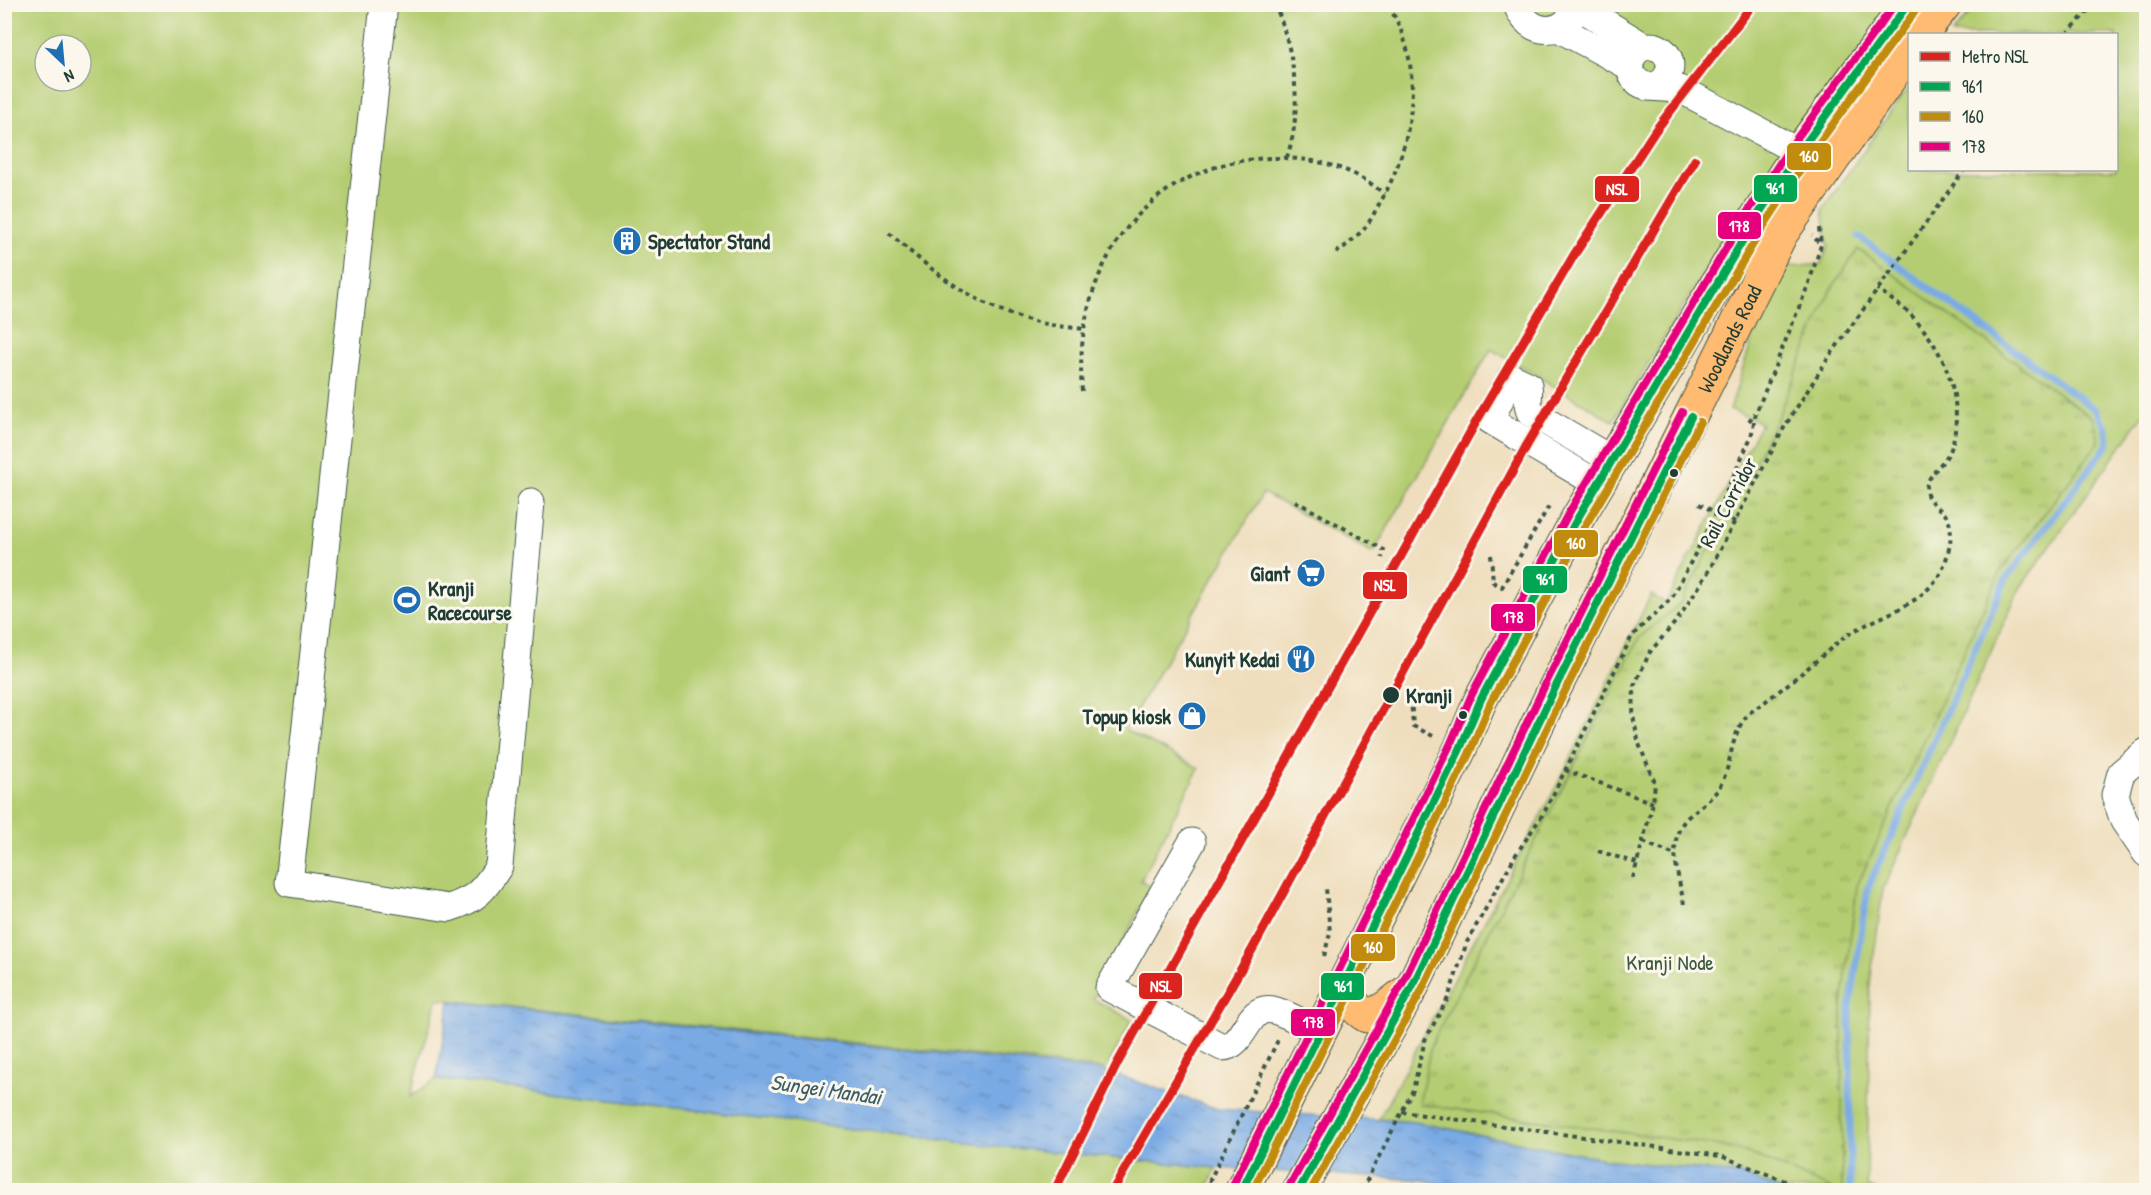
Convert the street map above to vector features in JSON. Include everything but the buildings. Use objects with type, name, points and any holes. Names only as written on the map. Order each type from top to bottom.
[{"type":"main road","name":"Woodlands Road","points":[[1242,1191],[1321,1033],[1333,976],[1460,749],[1481,699],[1605,472],[1756,218],[1799,152],[1908,4]]},
{"type":"main road","points":[[1922,33],[1945,4]]},
{"type":"main road","name":"Woodlands Road","points":[[1308,1182],[1412,987],[1554,690],[1780,234],[1908,52]]},
{"type":"main road","points":[[1333,976],[1354,1006],[1367,1016],[1386,1008],[1412,987]]},
{"type":"street","points":[[384,4],[289,883],[449,908],[465,903],[486,888],[499,866],[531,502]]},
{"type":"street","points":[[1517,4],[1520,13],[1532,26],[1541,29],[1558,28],[1637,56],[1658,48],[1664,52],[1680,89]]},
{"type":"street","points":[[1558,28],[1567,23],[1578,5],[1637,56]]},
{"type":"street","points":[[1637,56],[1635,80],[1647,87],[1680,89],[1799,152]]},
{"type":"street","points":[[1647,87],[1662,82],[1667,77],[1670,64]]},
{"type":"street","points":[[2146,752],[2121,773],[2115,795],[2124,821],[2146,853]]},
{"type":"street","points":[[1192,842],[1109,988],[1222,1047],[1230,1047],[1238,1041],[1250,1020],[1259,1012],[1270,1009],[1321,1033]]},
{"type":"path","points":[[1275,4],[1288,40],[1296,90],[1293,139],[1287,157]]},
{"type":"path","points":[[1336,253],[1368,224],[1393,177],[1411,121],[1412,92],[1405,37],[1388,4]]},
{"type":"path","points":[[2068,33],[2094,4]]},
{"type":"path","points":[[1082,391],[1080,373],[1083,328],[1096,280],[1121,234],[1156,199],[1185,179],[1211,168],[1257,158],[1287,157],[1341,168],[1361,176],[1384,194]]},
{"type":"path","name":"Rail Corridor","points":[[1633,878],[1653,803],[1655,783],[1639,744],[1633,716],[1634,686],[1650,652],[1678,619],[1706,576],[1785,426],[1830,357],[1963,171]]},
{"type":"path","points":[[1362,1191],[1413,1090],[1425,1040],[1448,998],[1467,942],[1515,856],[1545,811],[1632,636],[1647,618],[1664,606],[1673,596],[1717,512],[1751,437],[1756,413],[1809,283],[1821,245],[1794,214]]},
{"type":"path","points":[[889,233],[960,290],[990,306],[1046,324],[1083,328]]},
{"type":"path","points":[[1684,904],[1675,855],[1677,835],[1686,819],[1711,800],[1722,783],[1733,739],[1746,717],[1849,634],[1905,606],[1924,593],[1939,576],[1946,556],[1952,534],[1947,518],[1928,498],[1926,486],[1951,449],[1957,419],[1953,388],[1934,344],[1909,314],[1877,290]]},
{"type":"path","points":[[1749,421],[1756,413]]},
{"type":"path","points":[[1491,555],[1493,582],[1502,586],[1553,499]]},
{"type":"path","points":[[1294,501],[1384,550],[1382,558]]},
{"type":"path","points":[[1699,504],[1735,522]]},
{"type":"path","points":[[1411,699],[1413,726],[1460,749]]},
{"type":"path","points":[[1565,770],[1653,803]]},
{"type":"path","points":[[1642,842],[1675,855]]},
{"type":"path","points":[[1598,851],[1637,863]]},
{"type":"path","points":[[1326,888],[1333,976]]},
{"type":"path","points":[[1205,1191],[1290,1017]]},
{"type":"path","points":[[1402,1112],[1721,1156],[1808,1191]]},
{"type":"green space","name":"Kranji Racecourse","points":[[5,5],[1893,5],[1742,210],[1613,421],[1491,349],[1373,553],[1263,493],[1125,730],[1199,768],[1141,880],[1151,887],[1093,999],[1132,1020],[1106,1069],[437,999],[410,1097],[436,1079],[994,1146],[1217,1168],[1206,1190],[5,1190]]},
{"type":"green space","name":"Kranji Node","points":[[1977,5],[2146,5],[2146,411],[2020,588],[1883,889],[1870,983],[1867,1186],[1877,1190],[1781,1190],[1743,1175],[1604,1159],[1414,1122],[1379,1119],[1565,770],[1651,595],[1666,603],[1761,423],[1730,409],[1767,293],[1783,268],[1821,264],[1828,246],[1823,209],[1908,88],[1908,171],[2118,171],[2118,33],[1953,33]]},
{"type":"green space","name":"Kranji Node","points":[[1858,249],[2094,419],[2099,442],[2000,572],[1857,886],[1842,1005],[1842,1190],[1834,1190],[1758,1157],[1721,1146],[1419,1104],[1431,1045],[1639,638],[1681,603],[1776,421],[1830,291]]},
{"type":"water","name":"Sungei Mandai","points":[[450,1001],[1105,1071],[1218,1109],[1414,1122],[1604,1159],[1743,1175],[1781,1190],[1464,1190],[1423,1180],[1217,1168],[994,1146],[436,1079]]},
{"type":"waterway","points":[[1850,1190],[1850,1007],[1868,888],[2006,579],[2109,443],[2105,425],[2096,410],[1859,237]]},
{"type":"metro line","name":"NSL","points":[[1055,1190],[1117,1064],[1476,422],[1574,255],[1655,131],[1753,4]]},
{"type":"metro line","name":"NSL","points":[[1113,1190],[1252,950],[1527,445],[1695,160]]},
{"type":"transit line","name":"178","points":[[1233,1185],[1450,745],[1472,694],[1567,516],[1747,213],[1791,146],[1895,4]]},
{"type":"transit line","name":"961","points":[[1242,1190],[1460,749],[1481,699],[1576,521],[1756,218],[1799,152],[1908,4]]},
{"type":"transit line","name":"160","points":[[1253,1190],[1469,754],[1490,704],[1585,526],[1765,224],[1808,158],[1916,10]]},
{"type":"transit line","name":"178","points":[[1290,1185],[1403,982],[1545,685],[1682,412]]},
{"type":"transit line","name":"961","points":[[1299,1190],[1412,987],[1554,690],[1691,417]]},
{"type":"transit line","name":"160","points":[[1311,1190],[1421,992],[1563,695],[1700,422]]},
{"type":"place","name":"Spectator Stand","points":[[627,241]]},
{"type":"place","name":"Giant","points":[[1311,573]]},
{"type":"place","name":"Kranji Racecourse","points":[[407,600]]},
{"type":"place","name":"Kunyit Kedai","points":[[1301,659]]},
{"type":"place","name":"Kranji","points":[[1391,695]]},
{"type":"place","name":"Topup kiosk","points":[[1192,716]]}]
